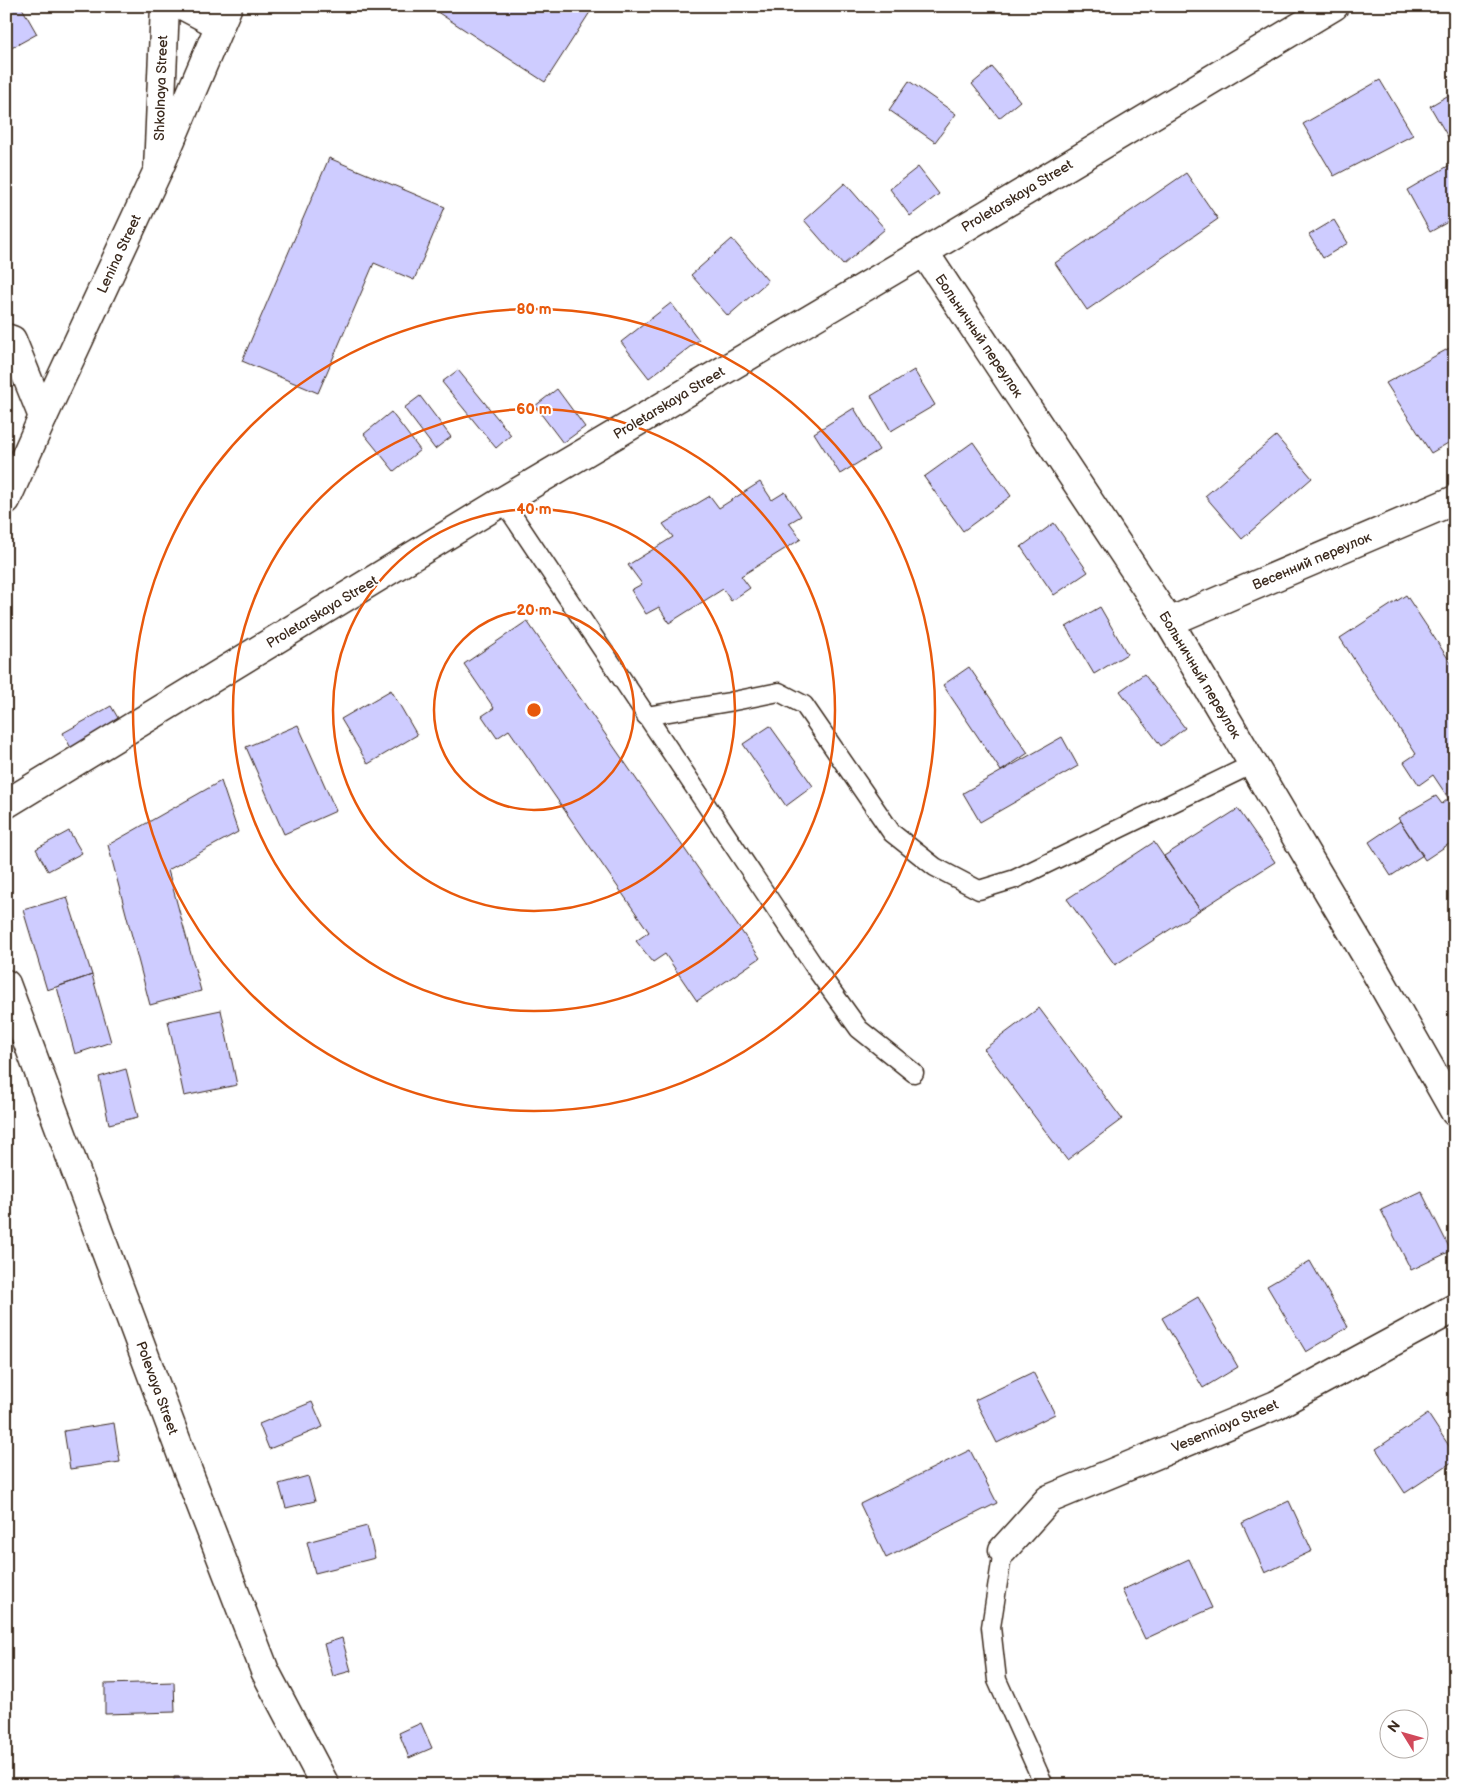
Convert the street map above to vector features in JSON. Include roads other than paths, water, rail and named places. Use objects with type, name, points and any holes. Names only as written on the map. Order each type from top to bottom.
[{"type":"street","name":"Shkolnaya Street","points":[[158,170],[165,6]]},
{"type":"street","points":[[184,6],[224,15]]},
{"type":"street","name":"Proletarskaya Street","points":[[6,804],[503,501],[924,252],[1334,6]]},
{"type":"street","name":"Lenina Street","points":[[6,500],[43,416],[158,170],[224,15]]},
{"type":"street","name":"Больничный переулок","points":[[924,252],[1169,622],[1370,962],[1455,1112]]},
{"type":"street","points":[[8,336],[43,416]]},
{"type":"street","name":"Весенний переулок","points":[[1169,622],[1455,500]]},
{"type":"street","name":"Polevaya Street","points":[[6,984],[184,1461],[265,1671],[325,1785]]},
{"type":"street","name":"Vesenniaya Street","points":[[1003,1550],[1049,1499],[1276,1405],[1455,1308]]},
{"type":"lane","points":[[503,501],[818,972],[859,1029],[914,1073]]},
{"type":"lane","points":[[646,716],[779,692],[804,705],[892,833],[935,867],[979,890],[1015,879],[1253,764]]},
{"type":"lane","points":[[1003,1550],[991,1627],[997,1680],[1044,1785]]}]
